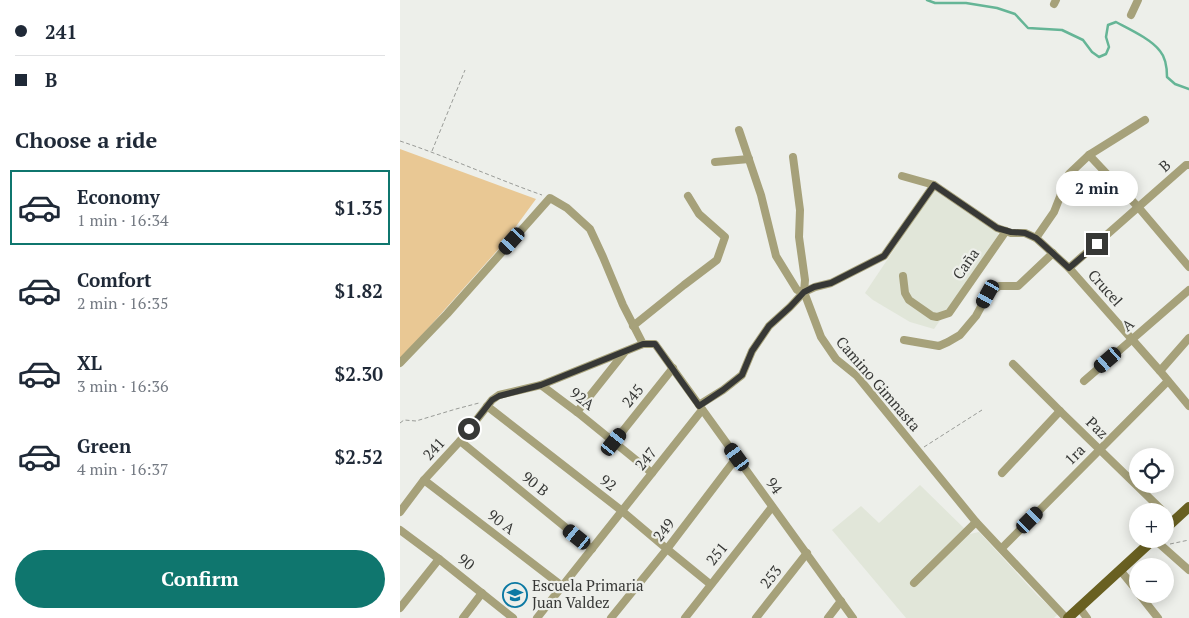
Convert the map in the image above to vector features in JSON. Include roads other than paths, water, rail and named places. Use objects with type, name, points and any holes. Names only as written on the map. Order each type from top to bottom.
[{"type":"main road","points":[[1174,520],[1189,507]]},
{"type":"main road","points":[[1067,618],[1144,548]]},
{"type":"street","points":[[1131,15],[1138,0]]},
{"type":"street","points":[[1036,238],[1054,212],[1069,174],[1089,156],[1145,120]]},
{"type":"street","name":"Camino Gimnasta","points":[[739,130],[761,195],[776,256],[797,290],[804,292],[821,337],[826,345],[836,359],[857,376],[976,522],[1067,618]]},
{"type":"street","points":[[1089,156],[1138,208],[1189,267]]},
{"type":"street","points":[[793,157],[800,210],[799,237],[805,280],[804,292]]},
{"type":"street","points":[[715,162],[749,159]]},
{"type":"street","name":"B","points":[[1069,268],[1186,165],[1189,165]]},
{"type":"street","name":"Crucel","points":[[902,176],[934,185],[997,228],[1025,233],[1036,238],[1069,268],[1189,406]]},
{"type":"street","name":"247","points":[[537,618],[701,408],[742,375],[752,351],[769,326],[804,292],[814,287],[831,283],[884,256],[934,185]]},
{"type":"street","points":[[633,326],[717,260],[725,237],[699,214],[688,196]]},
{"type":"street","points":[[400,363],[447,314],[550,198],[567,208],[590,229],[623,305],[643,344],[541,385],[499,396],[489,403]]},
{"type":"street","name":"Caña","points":[[903,276],[905,293],[909,300],[932,316],[937,317],[949,313],[1006,231]]},
{"type":"street","points":[[904,340],[939,346],[960,335],[976,316],[988,294],[999,286],[1018,286],[1053,253]]},
{"type":"street","name":"A","points":[[1084,381],[1189,290]]},
{"type":"street","points":[[1160,371],[1189,338]]},
{"type":"street","name":"94","points":[[643,344],[655,344],[853,618]]},
{"type":"street","points":[[577,412],[624,352]]},
{"type":"street","name":"Paz","points":[[1013,364],[1155,503]]},
{"type":"street","name":"245","points":[[614,442],[673,368]]},
{"type":"street","name":"1ra","points":[[1002,548],[1168,381]]},
{"type":"street","name":"92A","points":[[541,385],[652,473]]},
{"type":"street","name":"241","points":[[400,512],[424,480],[460,441],[489,403]]},
{"type":"street","name":"92","points":[[489,403],[710,584]]},
{"type":"street","points":[[1002,473],[1060,411]]},
{"type":"street","name":"90 B","points":[[460,441],[592,550]]},
{"type":"street","name":"249","points":[[611,618],[667,549],[737,457]]},
{"type":"street","name":"90 A","points":[[424,480],[562,586]]},
{"type":"street","name":"251","points":[[685,618],[772,507]]},
{"type":"street","points":[[914,583],[976,522]]},
{"type":"street","name":"90","points":[[400,530],[513,618]]},
{"type":"street","points":[[1164,548],[1189,570]]},
{"type":"street","name":"253","points":[[756,618],[807,553]]},
{"type":"street","points":[[400,608],[439,559]]},
{"type":"street","points":[[1120,570],[1129,582]]},
{"type":"street","points":[[463,618],[482,593]]},
{"type":"street","points":[[828,618],[841,601]]},
{"type":"street","points":[[1146,603],[1158,618]]},
{"type":"street","points":[[1079,607],[1088,618]]},
{"type":"waterway","points":[[927,0],[935,3],[966,3],[997,8],[1015,14],[1028,28],[1062,30],[1083,40],[1092,52],[1099,57],[1106,54],[1109,47],[1106,37],[1108,25],[1116,22],[1151,42],[1165,60],[1167,77],[1175,84],[1189,89]]},
{"type":"place","name":"Escuela Primaria Juan Valdez","points":[[515,595]]}]
